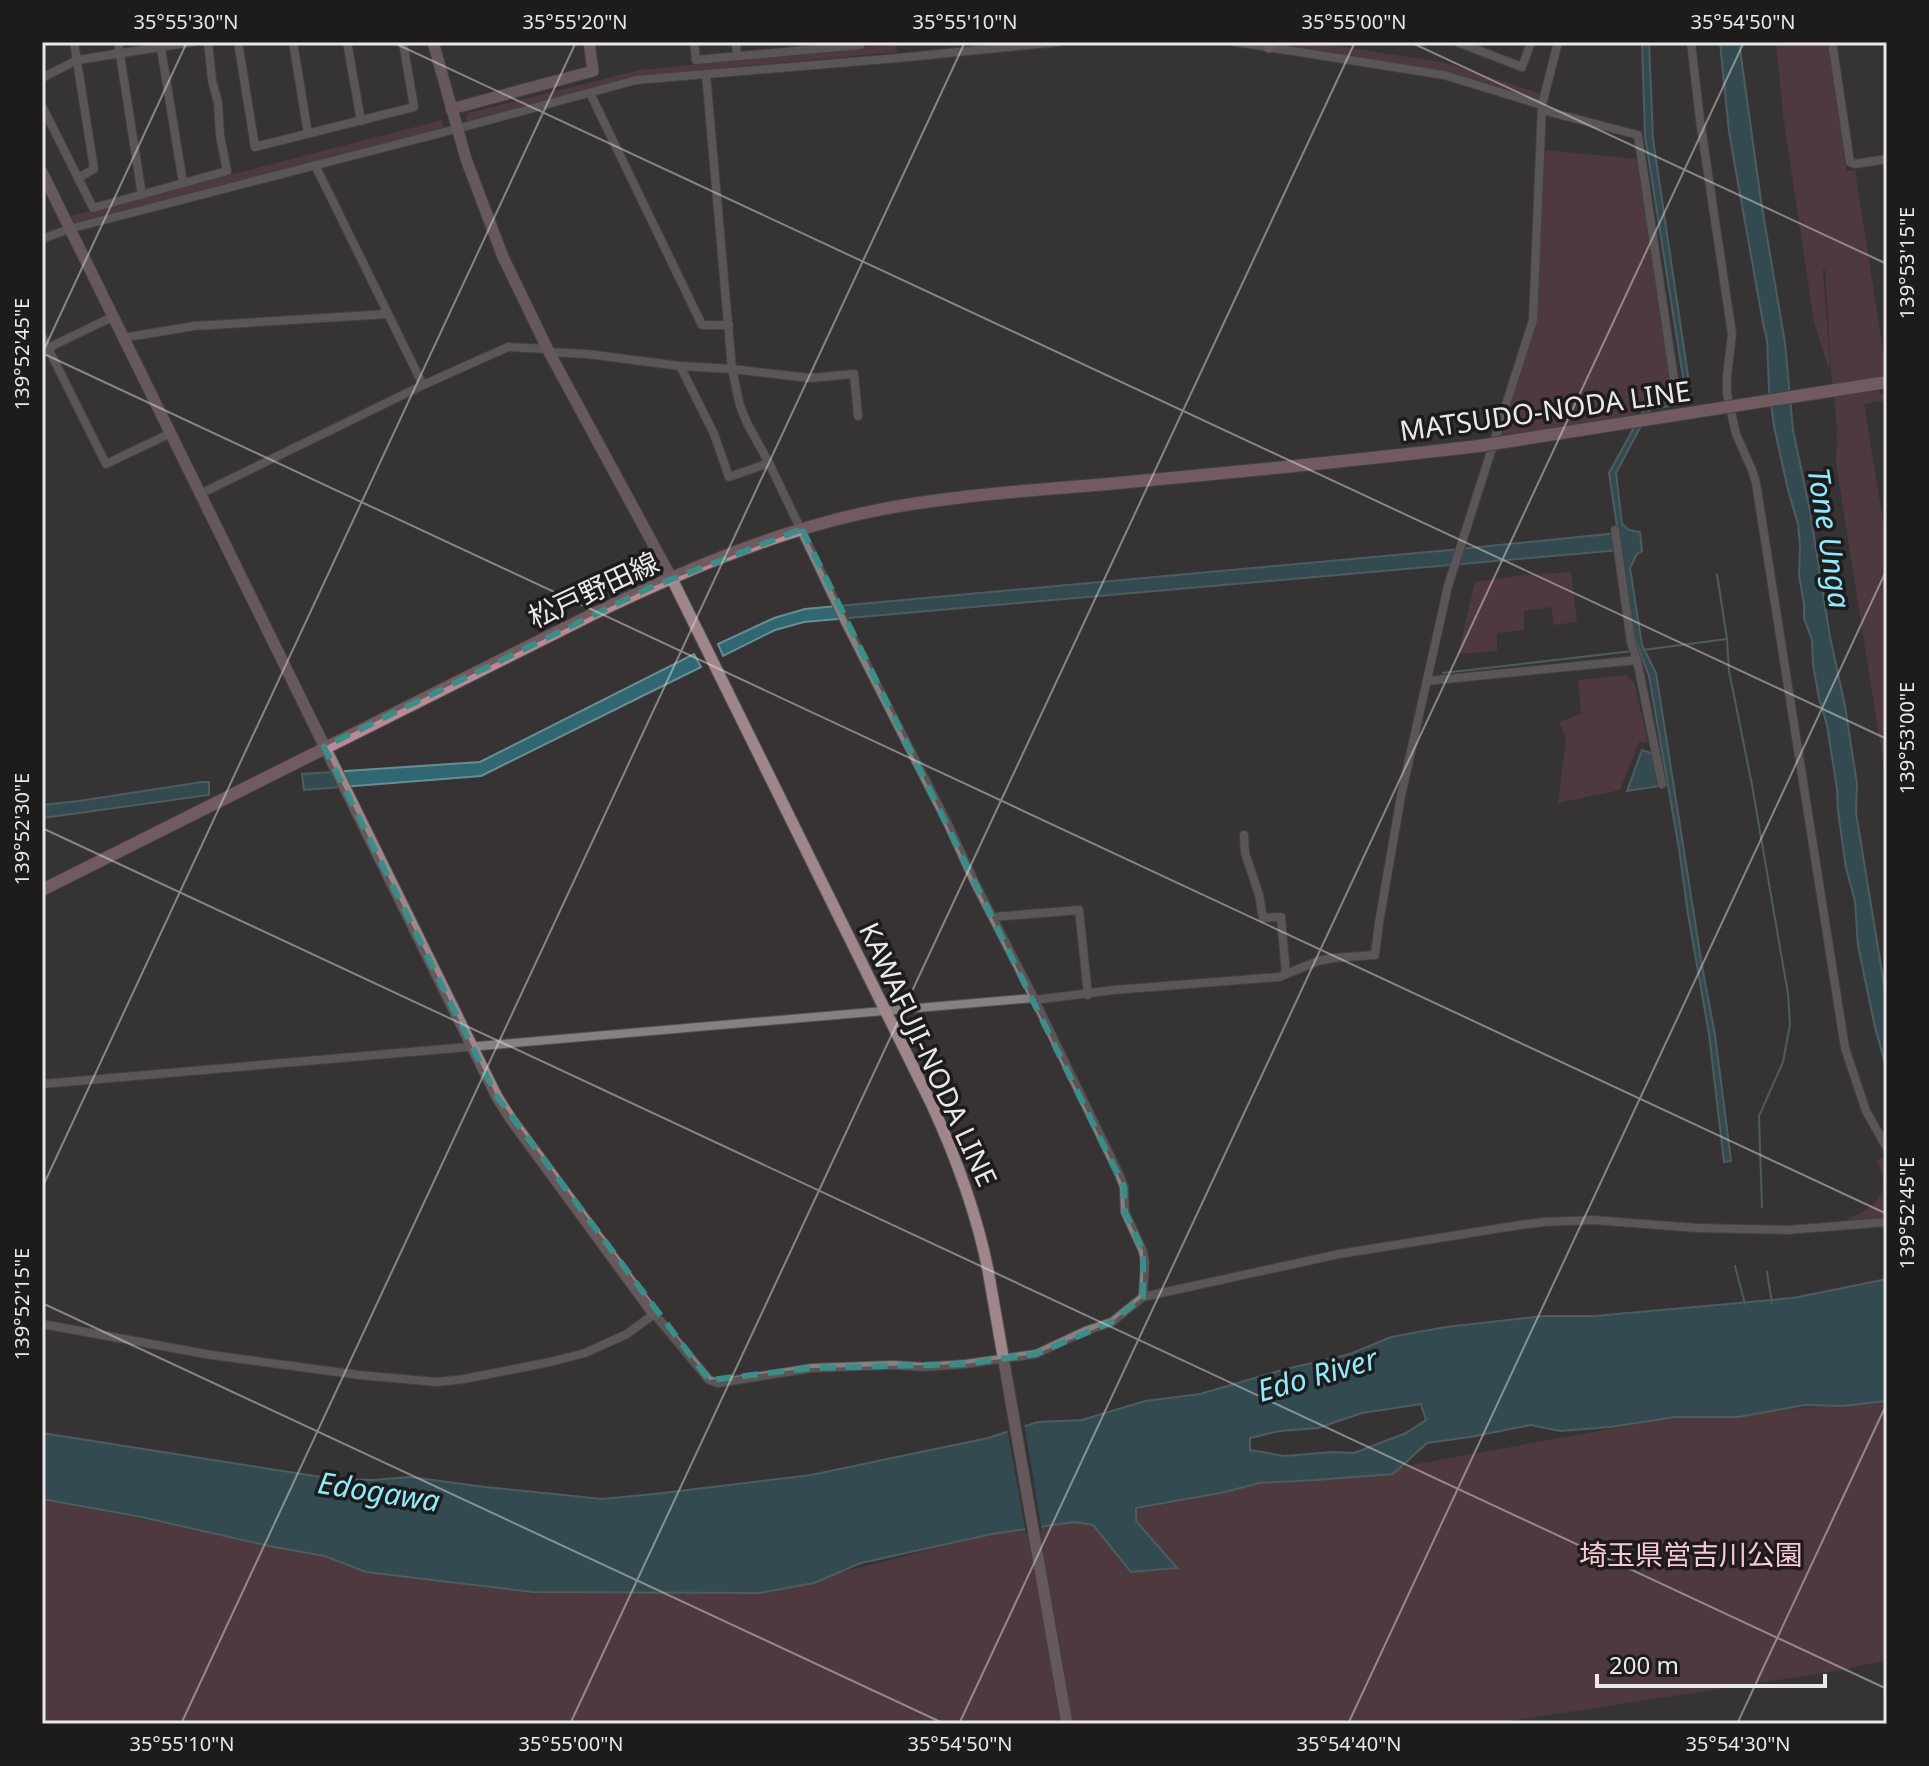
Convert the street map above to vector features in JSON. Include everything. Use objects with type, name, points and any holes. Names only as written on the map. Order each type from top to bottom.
[{"type":"main road","name":"MATSUDO-NODA LINE","points":[[802,529],[862,513],[943,500],[1337,463],[1479,446],[1887,382]]},
{"type":"main road","name":"松戸野田線","points":[[42,890],[593,614],[746,547],[802,529]]},
{"type":"street","points":[[74,42],[94,169],[78,178]]},
{"type":"street","points":[[118,42],[142,195]]},
{"type":"street","points":[[42,78],[77,60],[193,42]]},
{"type":"street","points":[[42,106],[93,208],[227,171],[208,42]]},
{"type":"street","points":[[238,42],[255,147],[414,107],[403,42]]},
{"type":"street","points":[[293,42],[308,134]]},
{"type":"street","points":[[347,42],[361,121]]},
{"type":"street","name":"KAWAFUJI-NODA LINE","points":[[436,42],[456,129],[476,188],[548,351],[672,579],[955,1155],[980,1230],[988,1270],[1067,1724]]},
{"type":"street","points":[[451,109],[593,71],[589,42]]},
{"type":"street","points":[[694,42],[696,60],[778,53],[819,45],[860,45],[860,42]]},
{"type":"street","points":[[736,42],[737,56]]},
{"type":"street","points":[[777,42],[778,53]]},
{"type":"street","points":[[42,239],[69,229],[636,80],[1059,42]]},
{"type":"street","points":[[1236,42],[1444,75],[1638,135],[1675,386]]},
{"type":"street","points":[[1457,42],[1522,67],[1531,42]]},
{"type":"street","points":[[1486,52],[1488,42]]},
{"type":"street","points":[[42,1084],[1279,977],[1318,961],[1375,955],[1398,811],[1453,569],[1533,320],[1542,107],[1558,42]]},
{"type":"street","points":[[1691,42],[1732,334],[1727,394],[1736,434],[1756,483],[1845,1048],[1866,1111],[1887,1148]]},
{"type":"street","points":[[1832,42],[1850,162],[1887,159]]},
{"type":"street","points":[[161,45],[183,183]]},
{"type":"street","points":[[706,74],[732,369],[740,406],[1124,1187],[1125,1212],[1143,1251],[1143,1297]]},
{"type":"street","points":[[590,93],[702,325],[729,325]]},
{"type":"street","points":[[315,165],[423,385]]},
{"type":"street","points":[[42,172],[497,1097],[654,1314],[712,1382],[812,1368],[1004,1363],[1036,1354],[1085,1331],[1105,1326],[1143,1297],[1339,1254],[1544,1222],[1593,1220],[1697,1228],[1788,1230],[1887,1222]]},
{"type":"street","points":[[122,338],[194,326],[388,314]]},
{"type":"street","points":[[45,349],[112,317]]},
{"type":"street","points":[[42,336],[45,349],[106,464],[171,433]]},
{"type":"street","points":[[200,494],[508,347],[810,378],[854,374],[858,416]]},
{"type":"street","points":[[680,366],[714,434],[729,477],[769,463]]},
{"type":"street","points":[[1615,530],[1631,642],[1662,784]]},
{"type":"street","points":[[1427,681],[1637,660]]},
{"type":"street","points":[[1244,835],[1245,853],[1263,918],[1281,917],[1286,974]]},
{"type":"street","points":[[993,917],[1079,910],[1088,995]]},
{"type":"street","points":[[42,1324],[211,1355],[437,1382],[585,1353],[627,1334],[654,1314]]},
{"type":"highlighted area","points":[[802,529],[1124,1187],[1125,1212],[1143,1251],[1143,1297],[1112,1322],[1036,1354],[966,1364],[812,1368],[709,1380],[497,1097],[324,747],[649,588]]},
{"type":"green space","points":[[1280,42],[1313,42],[1446,63],[1542,94],[1536,100],[1439,71],[1285,46]]},
{"type":"green space","points":[[1776,42],[1828,42],[1847,171],[1855,170],[1887,376],[1832,384],[1825,269],[1830,367],[1814,322],[1784,122]]},
{"type":"green space","points":[[896,44],[897,52],[636,76],[467,123],[465,118],[468,113],[640,70]]},
{"type":"green space","points":[[442,120],[444,128],[75,224],[71,216]]},
{"type":"green space","points":[[1543,150],[1639,159],[1673,393],[1645,398],[1634,416],[1500,437],[1535,322]]},
{"type":"green space","points":[[1879,388],[1879,394],[1887,393],[1887,400],[1864,404],[1887,546],[1887,578],[1884,580],[1887,601],[1887,787],[1836,463],[1834,395]]},
{"type":"green space","points":[[1571,572],[1577,622],[1554,625],[1551,607],[1524,611],[1524,630],[1497,633],[1497,651],[1458,654],[1475,582]]},
{"type":"green space","points":[[1626,675],[1634,682],[1648,743],[1639,742],[1620,790],[1558,803],[1566,739],[1559,722],[1581,714],[1578,680]]},
{"type":"green space","points":[[1887,1157],[1887,1219],[1849,1222],[1848,1218],[1867,1209],[1881,1194],[1883,1178],[1877,1160]]},
{"type":"green space","name":"埼玉県営吉川公園","points":[[1887,1402],[1887,1660],[1836,1671],[1491,1724],[42,1724],[42,1499],[325,1556],[533,1592],[759,1593],[992,1534],[1074,1522],[1259,1483],[1351,1476],[1675,1417]]},
{"type":"water","points":[[1642,42],[1649,42],[1653,139],[1692,403],[1650,409],[1616,473],[1622,524],[1629,530],[1640,532],[1642,551],[1630,568],[1642,645],[1656,673],[1715,1035],[1731,1161],[1724,1162],[1709,1034],[1679,849],[1649,676],[1635,639],[1620,550],[804,622],[775,630],[723,656],[718,644],[774,618],[805,609],[1618,533],[1609,473],[1647,404],[1686,396],[1645,136]]},
{"type":"water","points":[[1720,42],[1739,42],[1785,343],[1793,430],[1857,784],[1856,813],[1887,1003],[1887,1071],[1858,946],[1855,901],[1846,868],[1827,725],[1813,665],[1812,640],[1804,618],[1798,524],[1774,426],[1767,340],[1729,132]]},
{"type":"water","points":[[694,654],[701,667],[481,776],[304,790],[302,774],[480,762]]},
{"type":"water","points":[[1642,750],[1651,753],[1660,786],[1627,791]]},
{"type":"water","points":[[209,782],[209,795],[42,818],[42,805]]},
{"type":"water","points":[[1887,1279],[1887,1401],[1842,1406],[1805,1405],[1738,1417],[1675,1417],[1560,1431],[1531,1425],[1427,1443],[1393,1474],[1259,1483],[1136,1508],[1136,1521],[1177,1568],[1131,1572],[1093,1525],[1074,1522],[992,1534],[861,1563],[814,1583],[759,1593],[533,1592],[366,1572],[325,1556],[42,1499],[42,1433],[334,1479],[410,1477],[602,1499],[811,1475],[988,1438],[1038,1422],[1082,1420],[1145,1401],[1200,1394],[1350,1354],[1391,1337],[1446,1327],[1543,1316],[1595,1316],[1793,1298]],"holes":[[[1421,1404],[1426,1420],[1406,1433],[1354,1453],[1284,1456],[1250,1450],[1250,1438],[1280,1431],[1318,1428],[1362,1413]]]},
{"type":"pier","points":[[1024,1423],[1042,1531],[1026,1534],[1007,1428]]},
{"type":"waterway","points":[[1717,574],[1729,671],[1788,994],[1790,1024],[1783,1062],[1759,1116],[1762,1207]]},
{"type":"waterway","points":[[1643,650],[1727,639]]},
{"type":"waterway","points":[[1443,673],[1633,651]]},
{"type":"waterway","points":[[1735,1266],[1745,1304]]},
{"type":"waterway","points":[[1767,1272],[1772,1303]]},
{"type":"water label","name":"Tone Unga","points":[[1830,538]]},
{"type":"water label","name":"Edo River","points":[[1317,1374]]},
{"type":"water label","name":"Edogawa","points":[[379,1491]]}]
